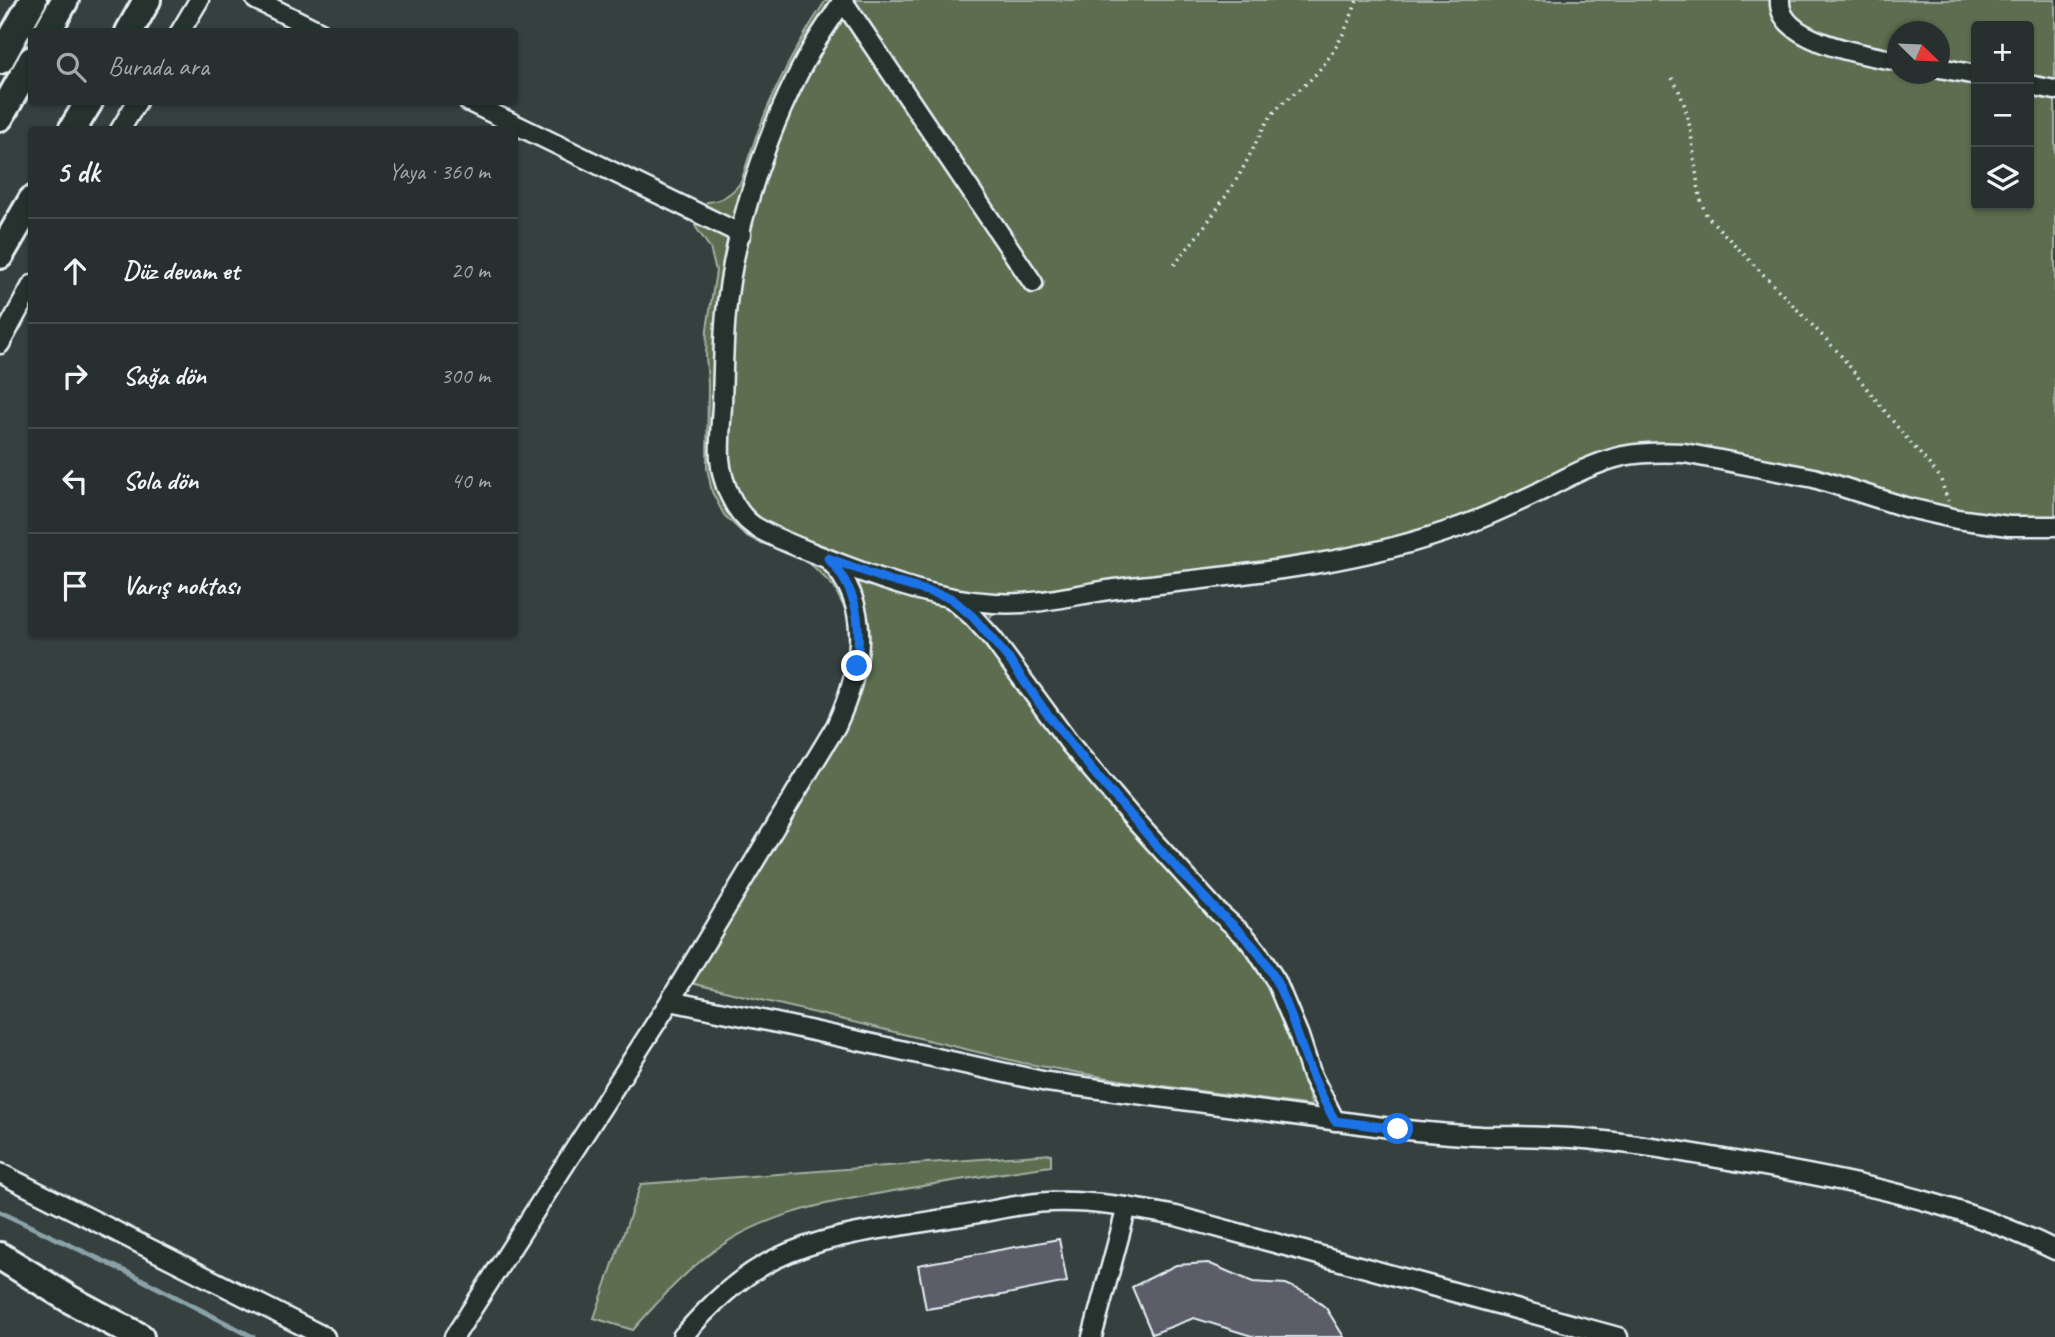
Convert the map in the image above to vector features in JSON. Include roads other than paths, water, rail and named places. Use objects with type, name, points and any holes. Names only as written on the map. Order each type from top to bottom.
[{"type":"street","points":[[0,60],[33,0]]},
{"type":"street","points":[[49,28],[65,0]]},
{"type":"street","points":[[131,28],[148,0]]},
{"type":"street","points":[[182,28],[199,0]]},
{"type":"street","points":[[256,0],[313,28]]},
{"type":"street","points":[[1780,0],[1780,8],[1787,19],[1804,35],[1887,58]]},
{"type":"street","points":[[1033,283],[843,1],[814,46],[778,120],[751,195],[741,234],[726,313],[720,459],[725,484],[736,506],[753,525],[828,558],[888,580],[951,598],[996,603],[1042,601],[1090,592],[1266,571],[1348,558],[1425,539],[1465,525],[1585,468],[1624,456],[1646,453],[1685,453],[1780,471],[1847,487],[1905,507],[1951,518],[2008,526],[2055,526]]},
{"type":"street","points":[[0,117],[28,67]]},
{"type":"street","points":[[1950,70],[1971,74]]},
{"type":"street","points":[[2034,86],[2055,90]]},
{"type":"street","points":[[74,126],[87,105]]},
{"type":"street","points":[[122,126],[135,105]]},
{"type":"street","points":[[475,105],[741,234]]},
{"type":"street","points":[[0,255],[28,207]]},
{"type":"street","points":[[0,344],[28,292]]},
{"type":"street","points":[[454,1337],[670,1001],[824,748],[847,704],[857,666],[858,617],[846,581],[828,558]]},
{"type":"street","points":[[951,598],[993,639],[1070,744],[1129,815],[1257,951],[1276,981],[1312,1076],[1335,1121]]},
{"type":"street","points":[[670,1001],[1047,1082],[1437,1133],[1612,1141],[1769,1167],[1943,1206],[2005,1227],[2055,1250]]},
{"type":"street","points":[[0,1173],[325,1337]]},
{"type":"street","points":[[682,1337],[707,1308],[735,1284],[773,1260],[813,1244],[834,1238],[1048,1202],[1127,1207],[1175,1216],[1618,1337]]},
{"type":"street","points":[[1092,1337],[1127,1207]]},
{"type":"street","points":[[0,1256],[71,1300],[140,1337]]},
{"type":"waterway","points":[[0,1212],[135,1276],[253,1337]]}]
